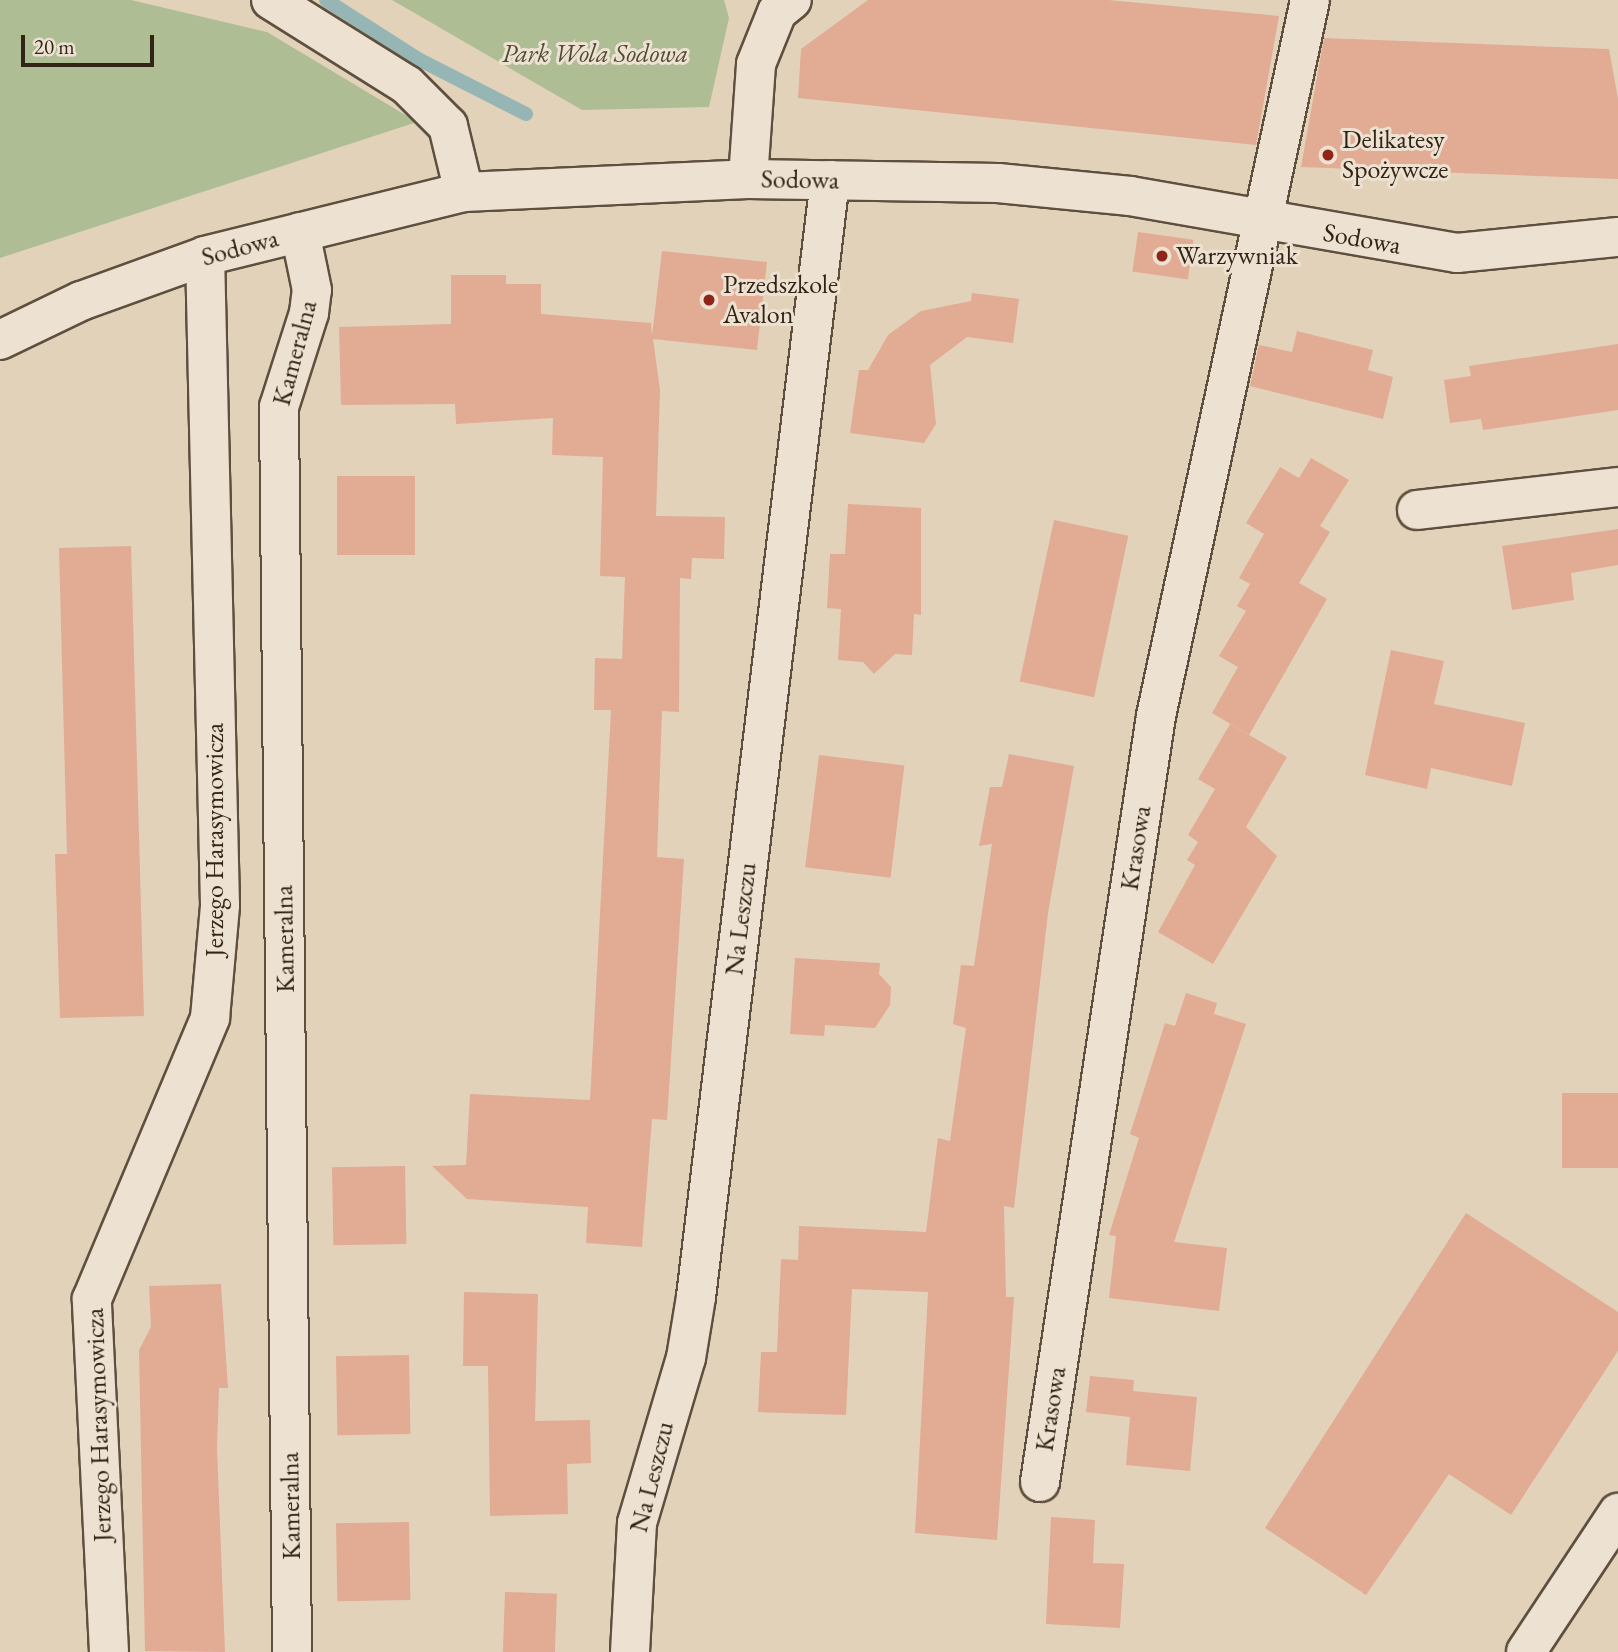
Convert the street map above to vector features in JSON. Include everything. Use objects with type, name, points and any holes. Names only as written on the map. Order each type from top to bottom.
[{"type":"street","points":[[271,0],[407,85],[448,126],[464,192]]},
{"type":"street","points":[[748,179],[756,64],[777,12],[792,0]]},
{"type":"street","name":"Krasowa","points":[[1040,1482],[1156,716],[1310,0]]},
{"type":"street","name":"Sodowa","points":[[0,340],[80,301],[205,256],[464,192],[748,179],[1011,184],[1261,219],[1457,253],[1618,237]]},
{"type":"street","name":"Na Leszczu","points":[[630,1652],[637,1523],[686,1358],[696,1297],[830,180]]},
{"type":"street","name":"Kameralna","points":[[292,1652],[279,407],[309,313],[312,290],[300,232]]},
{"type":"street","name":"Jerzego Harasymowicza","points":[[109,1652],[92,1299],[210,1018],[220,905],[205,256]]},
{"type":"street","points":[[1417,510],[1618,487]]},
{"type":"street","points":[[1526,1652],[1618,1513]]},
{"type":"green space","points":[[0,0],[131,0],[267,32],[417,122],[0,258]]},
{"type":"green space","name":"Park Wola Sodowa","points":[[392,0],[724,0],[729,18],[709,107],[582,110]]},
{"type":"building","points":[[868,0],[1108,0],[1279,16],[1256,145],[798,98],[801,49]]},
{"type":"building","points":[[1324,38],[1609,49],[1618,99],[1618,179],[1301,167]]},
{"type":"building","name":"Warzywniak","points":[[1138,232],[1193,240],[1188,279],[1132,272]]},
{"type":"building","points":[[662,251],[767,262],[757,350],[653,339],[660,390],[656,516],[725,517],[724,559],[692,558],[691,579],[680,578],[679,712],[662,711],[657,857],[684,859],[667,1120],[652,1119],[642,1247],[586,1243],[588,1207],[467,1199],[432,1166],[466,1165],[470,1094],[590,1100],[611,710],[594,710],[595,658],[622,659],[625,577],[600,576],[603,457],[552,455],[553,418],[456,424],[455,404],[341,405],[339,327],[451,324],[451,275],[506,275],[506,284],[541,284],[541,314],[651,323],[652,336]]},
{"type":"building","points":[[972,293],[1019,299],[1013,343],[967,337],[930,365],[936,424],[924,443],[850,433],[859,370],[868,370],[888,335],[921,311],[971,301]]},
{"type":"building","points":[[1297,331],[1373,350],[1368,370],[1393,377],[1383,419],[1250,386],[1259,345],[1292,352]]},
{"type":"building","points":[[1618,344],[1618,410],[1483,430],[1481,419],[1450,423],[1444,380],[1471,376],[1469,366]]},
{"type":"building","points":[[1311,458],[1349,480],[1320,526],[1330,532],[1299,583],[1327,599],[1249,735],[1212,713],[1238,667],[1219,656],[1246,611],[1237,606],[1250,584],[1239,578],[1264,534],[1246,523],[1280,467],[1299,478]]},
{"type":"building","points":[[337,476],[415,476],[415,555],[337,555]]},
{"type":"building","points":[[848,504],[921,508],[921,615],[914,614],[912,655],[895,654],[874,674],[863,662],[838,660],[841,609],[827,608],[830,554],[845,554]]},
{"type":"building","points":[[1054,520],[1128,536],[1094,697],[1020,681]]},
{"type":"building","points":[[1618,529],[1618,565],[1571,573],[1574,600],[1512,610],[1502,546]]},
{"type":"building","points":[[131,546],[144,1016],[60,1018],[55,854],[67,854],[59,548]]},
{"type":"building","points":[[1391,650],[1444,661],[1434,704],[1525,723],[1512,786],[1431,768],[1427,789],[1365,775]]},
{"type":"building","points":[[1230,724],[1287,757],[1246,827],[1277,856],[1213,964],[1158,932],[1195,865],[1187,860],[1198,842],[1188,835],[1215,789],[1198,779]]},
{"type":"building","points":[[1009,754],[1074,766],[1048,913],[1014,1208],[1004,1206],[1006,1297],[1014,1297],[997,1540],[915,1533],[928,1292],[852,1289],[846,1415],[758,1412],[761,1352],[777,1352],[781,1259],[798,1260],[799,1226],[926,1232],[938,1138],[950,1141],[966,1028],[953,1024],[961,965],[974,966],[992,844],[979,846],[990,787],[1002,787]]},
{"type":"building","points":[[819,755],[904,765],[891,878],[805,867]]},
{"type":"building","points":[[795,958],[880,963],[879,974],[891,987],[890,1005],[875,1028],[825,1025],[824,1036],[790,1034]]},
{"type":"building","points":[[1186,993],[1217,1003],[1214,1014],[1246,1024],[1174,1242],[1227,1248],[1219,1311],[1109,1298],[1116,1236],[1109,1235],[1139,1138],[1130,1134],[1165,1023],[1175,1026]]},
{"type":"building","points":[[1562,1093],[1618,1093],[1618,1168],[1562,1168]]},
{"type":"building","points":[[405,1166],[406,1244],[333,1245],[332,1167]]},
{"type":"building","points":[[1466,1213],[1618,1312],[1618,1351],[1511,1515],[1449,1474],[1366,1595],[1265,1528]]},
{"type":"building","points":[[221,1284],[228,1388],[219,1388],[217,1448],[225,1652],[145,1651],[139,1350],[151,1327],[149,1286]]},
{"type":"building","points":[[464,1292],[538,1294],[535,1421],[590,1420],[591,1463],[567,1464],[568,1514],[490,1516],[488,1366],[463,1366]]},
{"type":"building","points":[[409,1355],[410,1434],[337,1435],[336,1356]]},
{"type":"building","points":[[1090,1376],[1134,1380],[1133,1391],[1197,1397],[1190,1471],[1126,1465],[1130,1417],[1086,1412]]},
{"type":"building","points":[[1051,1517],[1095,1520],[1093,1563],[1124,1564],[1120,1628],[1046,1624]]},
{"type":"building","points":[[409,1522],[410,1600],[337,1601],[336,1523]]},
{"type":"building","points":[[505,1592],[557,1594],[555,1652],[503,1652]]},
{"type":"waterway","points":[[326,0],[420,60],[526,114]]},
{"type":"place","name":"Delikatesy Spożywcze","points":[[1328,155]]},
{"type":"place","name":"Warzywniak","points":[[1162,256]]},
{"type":"place","name":"Przedszkole Avalon","points":[[709,300]]}]
